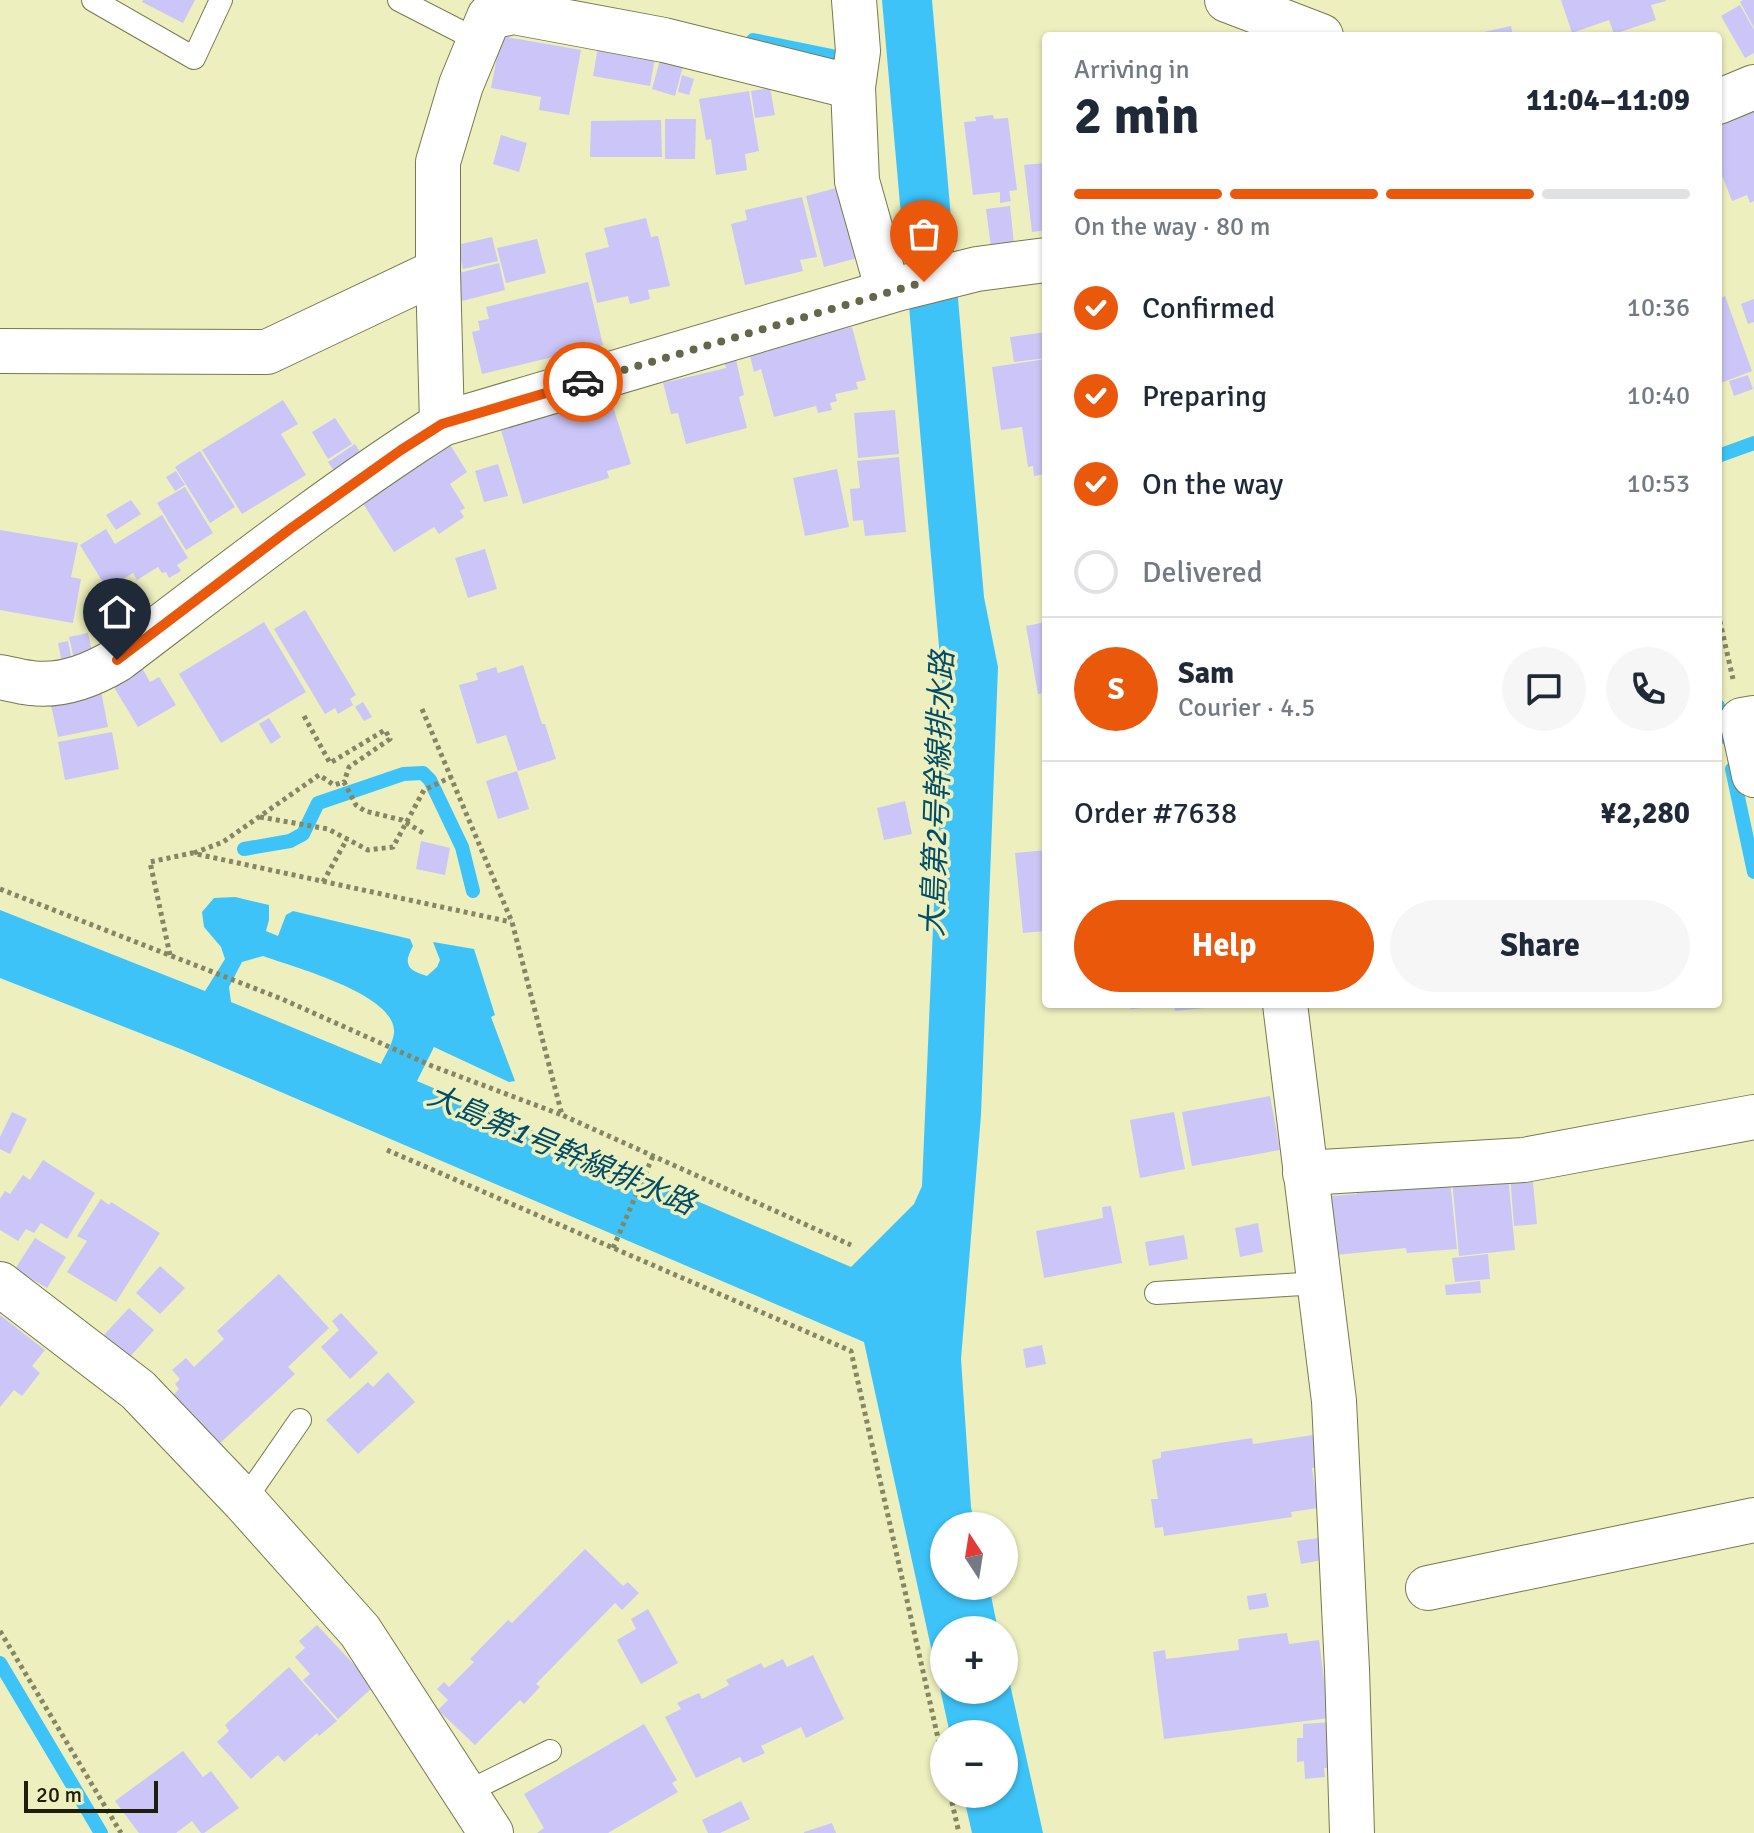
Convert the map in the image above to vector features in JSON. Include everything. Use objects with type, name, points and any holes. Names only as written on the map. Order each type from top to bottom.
[{"type":"street","points":[[854,0],[858,51],[853,87],[857,181],[892,290]]},
{"type":"street","points":[[1227,0],[1311,32]]},
{"type":"street","points":[[442,424],[438,162],[461,85],[489,17],[514,12],[664,40],[853,87]]},
{"type":"street","points":[[1722,100],[1754,87]]},
{"type":"street","points":[[0,677],[34,684],[60,682],[105,667],[290,529],[442,424],[892,290],[977,269],[1042,261]]},
{"type":"street","points":[[0,351],[267,352],[438,271]]},
{"type":"street","points":[[1748,719],[1754,775]]},
{"type":"street","points":[[1285,1008],[1334,1401],[1352,1833]]},
{"type":"street","points":[[1305,1173],[1524,1160],[1754,1117]]},
{"type":"street","points":[[0,1284],[138,1390],[244,1501],[360,1631],[490,1833]]},
{"type":"street","points":[[1428,1588],[1754,1520]]},
{"type":"lane","points":[[93,0],[194,58],[221,0]]},
{"type":"lane","points":[[399,0],[479,41]]},
{"type":"lane","points":[[1156,1293],[1319,1283]]},
{"type":"lane","points":[[244,1501],[300,1420]]},
{"type":"lane","points":[[465,1793],[550,1751]]},
{"type":"path","points":[[1722,627],[1748,719]]},
{"type":"path","points":[[422,709],[512,922],[562,1115]]},
{"type":"path","points":[[304,716],[330,763],[385,730],[390,739],[349,767],[345,786],[354,802],[365,811],[406,822],[423,833]]},
{"type":"path","points":[[170,955],[150,862],[192,853],[223,842],[319,775],[334,785],[345,786]]},
{"type":"path","points":[[259,817],[328,829],[368,850],[393,847],[424,790],[451,777]]},
{"type":"path","points":[[323,882],[347,839]]},
{"type":"path","points":[[192,853],[512,922]]},
{"type":"path","points":[[0,889],[243,984],[432,1066],[562,1115],[651,1159],[851,1245]]},
{"type":"path","points":[[387,1150],[851,1351],[934,1720]]},
{"type":"path","points":[[614,1246],[651,1159]]},
{"type":"path","points":[[0,1631],[121,1833]]},
{"type":"path","points":[[953,1808],[959,1833]]},
{"type":"water","name":"大島第1号幹線排水路","points":[[882,0],[932,0],[984,597],[998,667],[981,1115],[961,1359],[972,1512],[930,1512],[930,1600],[992,1600],[995,1616],[930,1616],[930,1643],[864,1342],[183,1050],[0,978],[0,910],[205,991],[225,959],[221,947],[204,927],[202,912],[214,898],[235,897],[269,905],[266,931],[278,936],[286,915],[293,911],[410,939],[413,946],[408,957],[409,966],[427,976],[440,960],[433,942],[474,949],[495,1015],[491,1017],[515,1081],[509,1082],[434,1047],[417,1081],[851,1267],[914,1204],[922,1186],[943,692]],"holes":[[[263,956],[317,974],[360,993],[389,1017],[394,1034],[381,1064],[231,1002],[229,987],[242,962]]]},
{"type":"water","points":[[943,1704],[1014,1704],[1018,1720],[947,1720]]},
{"type":"water","points":[[1018,1720],[1043,1833],[972,1833],[966,1808],[1018,1808]]},
{"type":"building","points":[[143,0],[195,0],[183,23]]},
{"type":"building","points":[[1561,0],[1666,0],[1651,5],[1656,20],[1620,32],[1613,32],[1609,20],[1572,32]]},
{"type":"building","points":[[1754,0],[1754,28],[1740,2]]},
{"type":"building","points":[[1740,5],[1754,30],[1754,53],[1745,58],[1721,16]]},
{"type":"building","points":[[1511,26],[1512,32],[1484,32]]},
{"type":"building","points":[[501,36],[581,50],[569,115],[539,110],[541,97],[491,88]]},
{"type":"building","points":[[599,41],[656,52],[650,86],[593,76]]},
{"type":"building","points":[[662,53],[685,59],[675,96],[652,89]]},
{"type":"building","points":[[682,75],[694,79],[689,95],[678,92]]},
{"type":"building","points":[[770,88],[775,115],[755,118],[751,91]]},
{"type":"building","points":[[749,91],[759,151],[745,154],[747,170],[716,175],[711,139],[706,140],[699,99]]},
{"type":"building","points":[[1754,110],[1754,201],[1750,203],[1747,195],[1732,201],[1722,175],[1722,123]]},
{"type":"building","points":[[993,115],[994,119],[1008,118],[1017,190],[1009,191],[1011,201],[1000,203],[1000,192],[973,195],[964,122]]},
{"type":"building","points":[[665,119],[696,119],[695,159],[665,159]]},
{"type":"building","points":[[661,120],[662,157],[590,157],[591,121]]},
{"type":"building","points":[[501,135],[527,143],[519,172],[493,164]]},
{"type":"building","points":[[1042,163],[1042,231],[1032,232],[1024,165]]},
{"type":"building","points":[[844,186],[861,257],[824,267],[806,196]]},
{"type":"building","points":[[802,197],[817,257],[800,260],[803,271],[745,285],[731,224],[747,220],[745,210]]},
{"type":"building","points":[[1010,206],[1014,244],[991,247],[986,209]]},
{"type":"building","points":[[646,218],[651,237],[658,236],[670,286],[648,290],[650,299],[630,304],[628,296],[597,303],[585,253],[609,247],[604,228]]},
{"type":"building","points":[[492,237],[498,261],[463,269],[457,245]]},
{"type":"building","points":[[537,239],[546,273],[506,283],[497,248]]},
{"type":"building","points":[[499,263],[505,290],[462,301],[455,274]]},
{"type":"building","points":[[588,282],[603,345],[599,346],[601,355],[572,362],[570,353],[482,374],[472,332],[480,330],[478,321],[489,319],[486,307]]},
{"type":"building","points":[[1725,296],[1752,371],[1722,382],[1722,297]]},
{"type":"building","points":[[1754,299],[1754,322],[1748,324],[1741,304]]},
{"type":"building","points":[[852,327],[866,380],[856,382],[858,389],[835,394],[837,401],[830,403],[832,410],[818,413],[816,406],[774,417],[761,369],[754,372],[749,352]]},
{"type":"building","points":[[1042,333],[1042,358],[1014,362],[1010,337]]},
{"type":"building","points":[[735,355],[744,395],[739,397],[747,428],[686,444],[678,413],[671,414],[663,383],[726,368],[723,358]]},
{"type":"building","points":[[1042,360],[1042,475],[1034,476],[1033,466],[1028,467],[1022,427],[1001,430],[992,367]]},
{"type":"building","points":[[1748,375],[1753,389],[1734,396],[1729,381]]},
{"type":"building","points":[[610,397],[631,464],[607,471],[609,478],[523,504],[501,430]]},
{"type":"building","points":[[283,400],[298,424],[281,434],[306,475],[242,514],[202,450]]},
{"type":"building","points":[[895,410],[899,454],[858,458],[854,413]]},
{"type":"building","points":[[335,418],[352,444],[328,459],[312,432]]},
{"type":"building","points":[[355,444],[362,455],[335,472],[328,462]]},
{"type":"building","points":[[451,446],[467,472],[450,484],[465,508],[460,511],[464,517],[439,534],[434,527],[394,552],[362,502]]},
{"type":"building","points":[[200,451],[235,507],[210,523],[175,467]]},
{"type":"building","points":[[899,457],[906,532],[865,536],[863,520],[853,521],[850,489],[860,488],[857,461]]},
{"type":"building","points":[[498,464],[508,496],[484,502],[475,471]]},
{"type":"building","points":[[837,469],[849,527],[805,536],[793,478]]},
{"type":"building","points":[[176,471],[185,485],[175,491],[166,477]]},
{"type":"building","points":[[185,487],[213,533],[186,550],[157,503]]},
{"type":"building","points":[[131,500],[141,514],[116,530],[106,515]]},
{"type":"building","points":[[162,515],[188,558],[177,565],[181,571],[169,578],[158,567],[137,580],[133,573],[107,589],[80,545],[106,529],[115,544]]},
{"type":"building","points":[[0,530],[78,543],[71,577],[81,579],[73,623],[0,610]]},
{"type":"building","points":[[485,549],[497,589],[468,598],[455,558]]},
{"type":"building","points":[[305,610],[356,695],[350,699],[353,705],[338,714],[335,708],[325,714],[274,629]]},
{"type":"building","points":[[264,622],[306,692],[221,743],[179,674]]},
{"type":"building","points":[[1042,623],[1042,693],[1038,694],[1026,626]]},
{"type":"building","points":[[88,633],[93,655],[74,659],[69,637]]},
{"type":"building","points":[[68,641],[72,661],[62,663],[58,643]]},
{"type":"building","points":[[523,665],[556,759],[518,771],[506,735],[477,744],[459,685],[478,680],[476,673],[496,667],[498,673]]},
{"type":"building","points":[[141,666],[150,682],[159,677],[176,705],[138,727],[112,684]]},
{"type":"building","points":[[101,691],[108,727],[58,737],[50,701]]},
{"type":"building","points":[[363,702],[372,717],[364,721],[355,707]]},
{"type":"building","points":[[269,718],[281,737],[271,744],[259,724]]},
{"type":"building","points":[[112,732],[119,769],[65,780],[58,742]]},
{"type":"building","points":[[517,771],[529,809],[498,819],[486,781]]},
{"type":"building","points":[[905,801],[912,834],[884,840],[877,808]]},
{"type":"building","points":[[421,841],[450,848],[445,875],[416,869]]},
{"type":"building","points":[[1042,850],[1042,931],[1023,933],[1015,853]]},
{"type":"building","points":[[1175,1008],[1204,1008],[1175,1011]]},
{"type":"building","points":[[1270,1096],[1280,1150],[1192,1166],[1182,1112]]},
{"type":"building","points":[[12,1112],[27,1119],[10,1154],[0,1149],[0,1137]]},
{"type":"building","points":[[1174,1112],[1185,1169],[1140,1178],[1130,1120]]},
{"type":"building","points":[[43,1160],[95,1193],[67,1239],[41,1223],[34,1233],[26,1229],[18,1241],[0,1230],[0,1199],[5,1191],[10,1194],[23,1175],[30,1180]]},
{"type":"building","points":[[1532,1173],[1537,1224],[1514,1226],[1510,1175]]},
{"type":"building","points":[[1508,1175],[1515,1250],[1459,1256],[1452,1180]]},
{"type":"building","points":[[1450,1180],[1457,1249],[1407,1253],[1406,1248],[1335,1255],[1330,1196],[1357,1194],[1356,1188]]},
{"type":"building","points":[[101,1199],[160,1233],[116,1302],[67,1272],[87,1241],[77,1236]]},
{"type":"building","points":[[1111,1206],[1122,1263],[1044,1278],[1036,1231],[1103,1218],[1102,1207]]},
{"type":"building","points":[[1258,1223],[1263,1252],[1240,1257],[1235,1228]]},
{"type":"building","points":[[1184,1235],[1188,1259],[1149,1266],[1145,1242]]},
{"type":"building","points":[[35,1238],[66,1257],[47,1288],[15,1269]]},
{"type":"building","points":[[1488,1254],[1490,1279],[1455,1282],[1452,1258]]},
{"type":"building","points":[[160,1266],[185,1288],[160,1314],[136,1293]]},
{"type":"building","points":[[279,1274],[329,1328],[288,1367],[295,1374],[219,1444],[173,1395],[179,1389],[175,1384],[180,1379],[172,1370],[186,1358],[194,1367],[224,1339],[217,1331]]},
{"type":"building","points":[[1480,1281],[1481,1293],[1446,1295],[1445,1285]]},
{"type":"building","points":[[129,1308],[154,1330],[129,1358],[104,1335]]},
{"type":"building","points":[[341,1313],[378,1353],[350,1379],[321,1347],[339,1330],[332,1321]]},
{"type":"building","points":[[0,1315],[45,1350],[32,1366],[40,1373],[22,1396],[14,1390],[0,1407]]},
{"type":"building","points":[[1042,1345],[1046,1364],[1026,1368],[1023,1349]]},
{"type":"building","points":[[388,1372],[415,1402],[358,1454],[326,1420],[368,1382],[373,1387]]},
{"type":"building","points":[[1313,1435],[1318,1467],[1312,1468],[1318,1508],[1291,1512],[1292,1517],[1164,1536],[1163,1527],[1155,1528],[1151,1499],[1158,1499],[1152,1460],[1161,1458],[1161,1452],[1252,1438],[1253,1444]]},
{"type":"building","points":[[1319,1538],[1322,1560],[1301,1564],[1297,1541]]},
{"type":"building","points":[[585,1549],[623,1586],[628,1582],[639,1593],[622,1610],[615,1603],[536,1684],[540,1687],[524,1704],[520,1700],[475,1745],[438,1710],[448,1700],[437,1689],[444,1682],[449,1687],[474,1662],[470,1659],[508,1620],[512,1623]]},
{"type":"building","points":[[1266,1593],[1269,1607],[1249,1610],[1247,1596]]},
{"type":"building","points":[[648,1609],[678,1663],[641,1684],[617,1640],[636,1629],[631,1619]]},
{"type":"building","points":[[317,1625],[374,1686],[338,1719],[303,1680],[310,1674],[295,1657],[305,1648],[299,1641]]},
{"type":"building","points":[[1287,1633],[1289,1644],[1319,1640],[1329,1718],[1164,1739],[1153,1652],[1165,1650],[1166,1659],[1239,1650],[1238,1639]]},
{"type":"building","points":[[813,1655],[844,1719],[806,1738],[801,1727],[761,1746],[765,1753],[743,1763],[740,1757],[696,1778],[665,1717],[681,1709],[677,1703],[699,1693],[702,1699],[729,1685],[726,1680],[761,1663],[764,1668],[783,1659],[787,1667]]},
{"type":"building","points":[[289,1667],[337,1721],[319,1736],[317,1733],[284,1762],[278,1755],[251,1779],[217,1742],[229,1731],[225,1725]]},
{"type":"building","points":[[1332,1722],[1334,1768],[1324,1768],[1325,1777],[1305,1779],[1304,1761],[1297,1762],[1297,1738],[1303,1738],[1303,1724]]},
{"type":"building","points":[[644,1724],[677,1780],[672,1783],[678,1792],[608,1833],[537,1833],[544,1828],[524,1794]]},
{"type":"building","points":[[183,1751],[203,1777],[211,1771],[239,1808],[204,1833],[192,1821],[176,1833],[139,1833],[115,1801]]},
{"type":"building","points":[[741,1801],[750,1819],[720,1833],[708,1833],[702,1820]]},
{"type":"building","points":[[832,1823],[836,1833],[804,1833],[804,1832]]},
{"type":"waterway","points":[[753,40],[837,57]]},
{"type":"waterway","points":[[1722,455],[1754,443]]},
{"type":"waterway","points":[[1722,724],[1725,737]]},
{"type":"waterway","points":[[1732,769],[1754,872]]},
{"type":"waterway","points":[[244,849],[290,841],[303,834],[318,803],[403,774],[423,773],[430,780],[462,847],[473,891]]},
{"type":"waterway","points":[[0,1663],[101,1833]]},
{"type":"way so far","points":[[583,382],[924,282]]},
{"type":"route","points":[[117,660],[290,529],[442,424],[583,382]]},
{"type":"water label","name":"大島第2号幹線排水路","points":[[938,794]]}]
